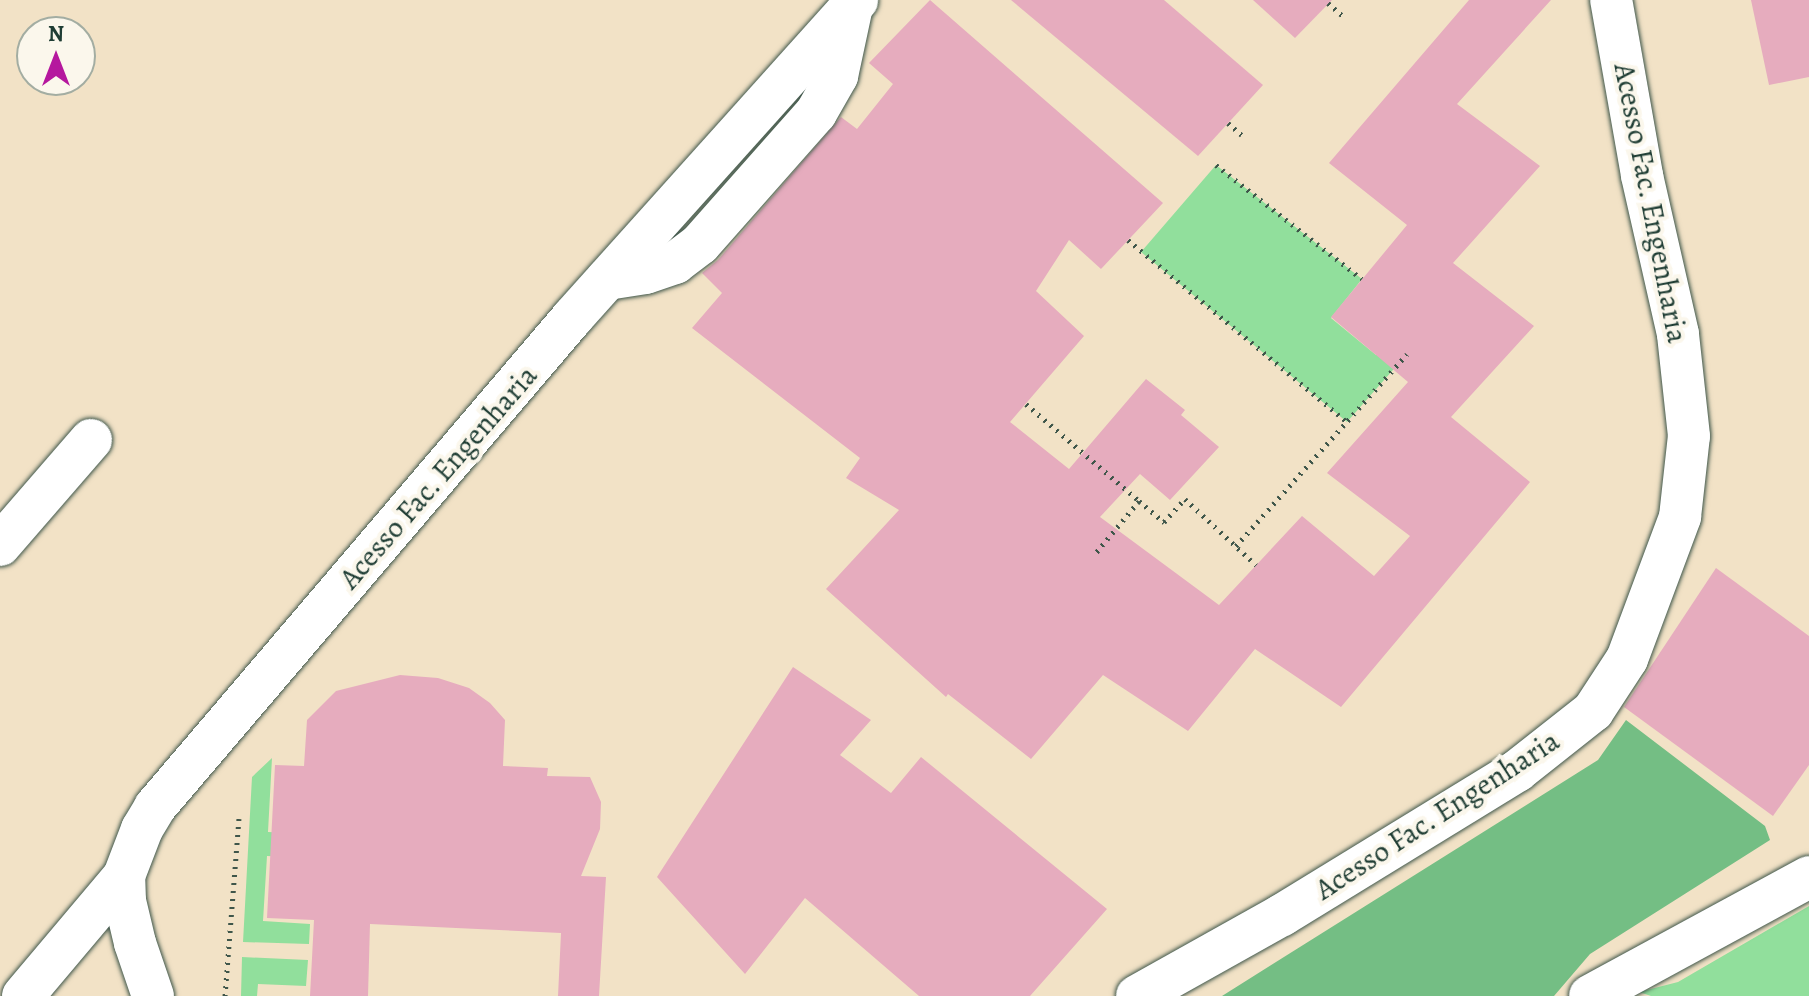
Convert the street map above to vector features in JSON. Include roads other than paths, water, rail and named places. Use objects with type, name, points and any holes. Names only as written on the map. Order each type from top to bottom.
[{"type":"street","name":"Acesso Fac. Engenharia","points":[[1137,996],[1282,915],[1517,771],[1593,711],[1627,659],[1680,517],[1689,436],[1678,334],[1642,175],[1611,0]]},
{"type":"street","name":"Acesso Fac. Engenharia","points":[[153,996],[131,929],[124,876],[142,829],[155,807],[607,279],[855,3]]},
{"type":"street","points":[[0,545],[91,440]]},
{"type":"street","points":[[23,996],[53,981],[124,876]]},
{"type":"street","points":[[1590,996],[1809,877]]}]
